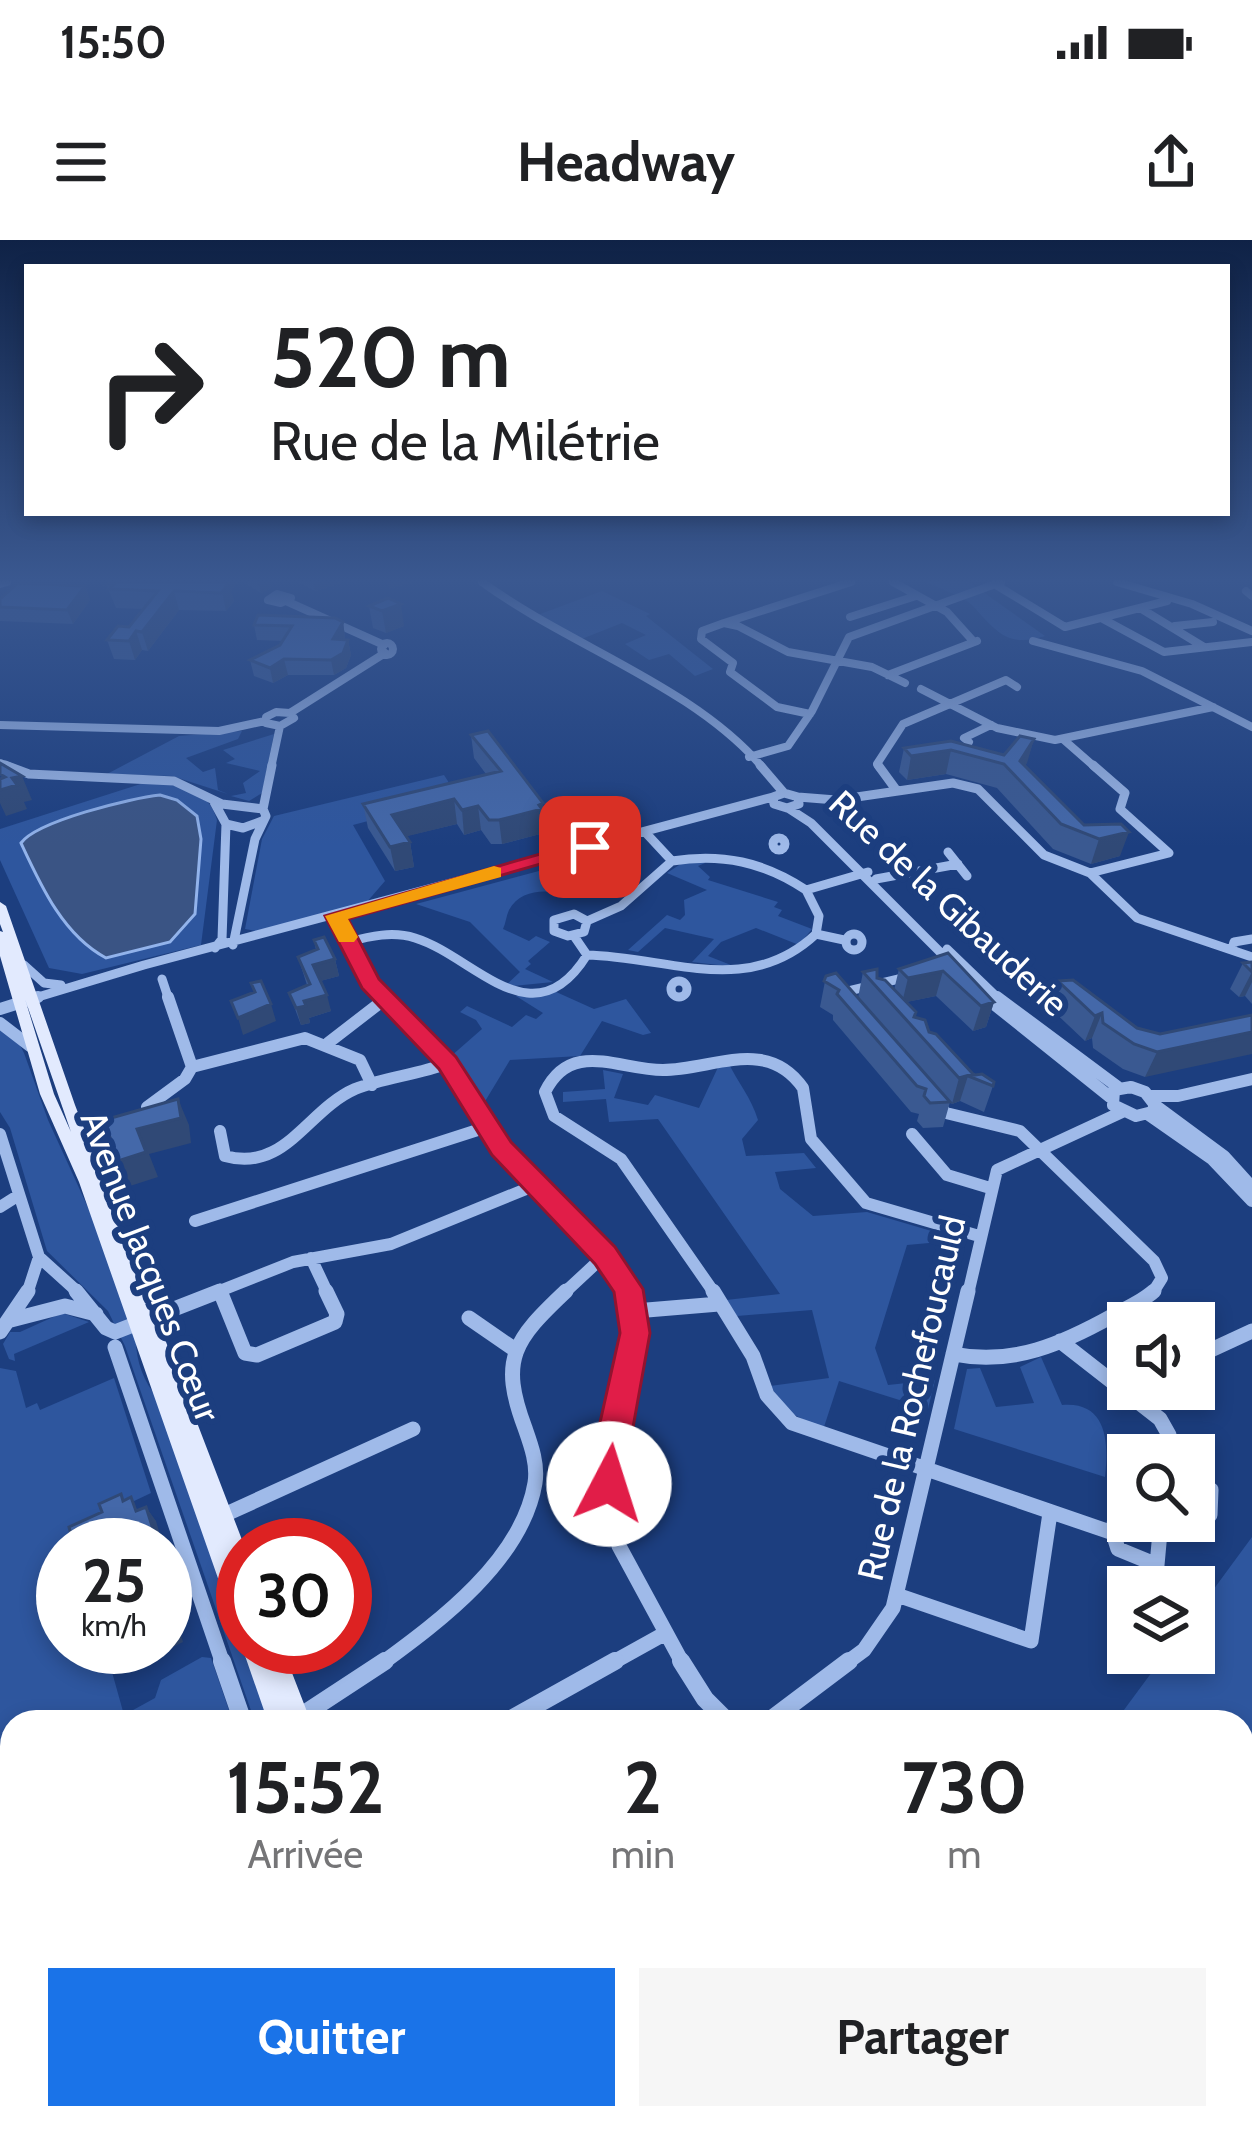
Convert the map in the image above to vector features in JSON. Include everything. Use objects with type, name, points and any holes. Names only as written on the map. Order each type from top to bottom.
[{"type":"main road","name":"Avenue Jacques Cœur","points":[[0,906],[24,965],[30,1046],[145,1320]]},
{"type":"main road","name":"Avenue Jacques Cœur","points":[[0,935],[68,1105],[216,1519]]},
{"type":"main road","points":[[267,1674],[286,1710]]},
{"type":"main road","points":[[279,1674],[289,1710]]},
{"type":"street","points":[[265,721],[272,713],[290,713],[353,670]]},
{"type":"street","name":"Rue de la Gibauderie","points":[[620,670],[715,726],[784,793],[786,802],[869,875],[956,963],[1114,1092]]},
{"type":"street","points":[[731,670],[777,707],[810,714]]},
{"type":"street","points":[[749,757],[788,746],[831,670]]},
{"type":"street","points":[[876,670],[905,683]]},
{"type":"street","points":[[888,675],[901,670]]},
{"type":"street","points":[[1140,670],[1252,727]]},
{"type":"street","points":[[897,791],[878,761],[899,727],[1006,680],[1017,687]]},
{"type":"street","points":[[921,688],[992,725],[1064,740],[1213,706]]},
{"type":"street","points":[[0,725],[219,731],[265,721],[280,726],[293,720],[290,713]]},
{"type":"street","points":[[970,742],[964,738],[992,725]]},
{"type":"street","points":[[233,945],[280,726]]},
{"type":"street","points":[[1064,740],[1109,775],[1125,793],[1120,809],[1168,853],[1090,873]]},
{"type":"street","points":[[0,764],[28,774],[174,781],[237,807],[266,793]]},
{"type":"street","points":[[27,1004],[739,806],[831,800],[952,783],[978,789],[1054,862],[1090,873],[1136,918],[1252,957]]},
{"type":"street","points":[[209,796],[225,820],[243,828],[262,815]]},
{"type":"street","points":[[249,805],[262,815]]},
{"type":"street","points":[[233,945],[225,938],[225,820],[237,807]]},
{"type":"street","points":[[645,832],[672,861]]},
{"type":"street","points":[[760,864],[776,848]]},
{"type":"street","points":[[948,852],[967,876]]},
{"type":"street","points":[[586,955],[632,955],[731,972],[765,968],[791,957],[816,934],[819,916],[806,890],[760,864],[720,857],[672,861],[622,906],[587,921]]},
{"type":"street","points":[[806,890],[869,875],[958,864]]},
{"type":"street","points":[[214,949],[222,939],[224,902]]},
{"type":"street","points":[[574,914],[587,921],[586,930],[574,936],[554,931],[554,920],[574,914]]},
{"type":"street","points":[[336,916],[370,983],[448,1063],[487,1127],[605,1256],[628,1289],[634,1311],[632,1350],[609,1454],[613,1521],[627,1571],[716,1710]]},
{"type":"street","points":[[816,934],[844,940]]},
{"type":"street","points":[[349,942],[385,935],[417,938],[488,984],[515,992],[562,984],[586,955]]},
{"type":"street","points":[[574,936],[586,955]]},
{"type":"street","points":[[1232,949],[1234,943],[1252,939]]},
{"type":"street","points":[[854,1009],[840,993],[956,963]]},
{"type":"street","points":[[24,965],[54,985],[159,970]]},
{"type":"street","points":[[683,983],[690,967]]},
{"type":"street","points":[[159,970],[192,1067]]},
{"type":"street","points":[[30,1046],[0,1016],[115,974]]},
{"type":"street","points":[[328,1043],[386,999]]},
{"type":"street","points":[[147,1107],[185,1079],[192,1067],[296,1039],[328,1043],[360,1060],[372,1085]]},
{"type":"street","points":[[979,1236],[866,1203],[817,1149],[809,1133],[809,1099],[800,1082],[777,1065],[736,1056],[668,1070],[591,1059],[564,1068],[545,1091],[551,1114],[563,1126],[592,1134],[614,1148],[751,1351],[761,1390],[773,1409],[817,1436],[1107,1531]]},
{"type":"street","points":[[220,1131],[225,1156],[256,1161],[287,1143],[344,1095],[448,1063]]},
{"type":"street","points":[[1252,1079],[1178,1096],[1151,1105],[1122,1112],[1114,1092],[1138,1088],[1151,1105],[1252,1201]]},
{"type":"street","points":[[924,1089],[946,1113],[1020,1131],[1154,1261],[1162,1278],[1151,1295],[1024,1358],[976,1360],[952,1354]]},
{"type":"street","points":[[1151,1105],[1224,1156],[1252,1187]]},
{"type":"street","name":"Rue de la Rochefoucauld","points":[[784,1710],[864,1650],[880,1630],[897,1594],[990,1188],[1004,1164],[1122,1112]]},
{"type":"street","points":[[195,1221],[487,1127]]},
{"type":"street","points":[[0,1134],[39,1257],[110,1331],[311,1258],[391,1244],[536,1185]]},
{"type":"street","points":[[912,1134],[947,1175],[990,1188]]},
{"type":"street","points":[[0,1208],[19,1195]]},
{"type":"street","points":[[307,1710],[455,1603],[508,1548],[531,1502],[536,1480],[534,1459],[507,1374],[514,1349],[605,1256]]},
{"type":"street","points":[[5,1326],[27,1294],[39,1257]]},
{"type":"street","points":[[220,1291],[244,1353],[257,1355],[335,1322],[337,1314],[311,1258]]},
{"type":"street","points":[[634,1311],[719,1304]]},
{"type":"street","points":[[5,1326],[64,1306],[99,1315]]},
{"type":"street","points":[[469,1318],[514,1349]]},
{"type":"street","points":[[1215,1348],[1252,1331]]},
{"type":"street","points":[[1060,1341],[1160,1419],[1168,1434]]},
{"type":"street","points":[[115,1347],[238,1710]]},
{"type":"street","points":[[218,1518],[412,1429]]},
{"type":"street","points":[[897,1594],[1030,1642],[1050,1513]]},
{"type":"street","points":[[1114,1542],[1125,1554],[1157,1565],[1159,1542]]},
{"type":"street","points":[[528,1710],[664,1634]]},
{"type":"shaded area","points":[[242,731],[238,739],[186,758],[203,772],[215,768],[218,790],[228,794],[172,776],[107,774],[179,736]]},
{"type":"shaded area","points":[[274,734],[262,793],[249,801],[231,796],[246,793],[243,783],[260,771],[226,763],[235,759],[223,750]]},
{"type":"shaded area","points":[[444,775],[458,797],[353,825],[385,881],[366,903],[256,931],[245,929],[262,839],[274,816]]},
{"type":"shaded area","points":[[153,780],[200,795],[217,820],[201,945],[82,974],[49,968],[0,860],[0,829]]},
{"type":"shaded area","points":[[160,795],[177,800],[197,816],[201,839],[195,914],[170,942],[106,958],[65,923],[21,843],[64,819]]},
{"type":"shaded area","points":[[610,852],[619,855],[569,896],[536,892],[509,910],[503,929],[529,941],[536,936],[550,942],[525,969],[553,982],[504,987],[520,972],[470,922],[416,904]]},
{"type":"shaded area","points":[[712,860],[698,866],[708,880],[778,902],[774,907],[782,910],[778,916],[812,929],[799,945],[756,928],[721,942],[708,956],[736,967],[692,962],[714,939],[665,928],[638,952],[628,950],[667,915],[680,920],[685,915],[684,900],[707,890],[667,873],[682,863]]},
{"type":"shaded area","points":[[554,991],[594,1009],[626,999],[651,1033],[643,1035],[602,1021],[580,1056],[510,1060],[484,1103],[450,1057],[482,1029],[460,1012],[467,1006],[512,1027],[526,1015],[536,1019],[543,1013],[516,996]]},
{"type":"shaded area","points":[[0,1030],[18,1041],[24,1053],[48,1120],[101,1236],[136,1336],[141,1369],[158,1398],[216,1561],[216,1609],[192,1540],[192,1518],[184,1518],[125,1346],[108,1311],[47,1251],[10,1128],[0,1112]]},
{"type":"shaded area","points":[[728,1062],[758,1120],[742,1139],[746,1156],[804,1153],[816,1168],[775,1172],[780,1189],[813,1216],[867,1212],[962,1240],[907,1245],[875,1348],[888,1385],[935,1380],[928,1409],[839,1381],[823,1430],[789,1412],[770,1386],[829,1378],[812,1310],[737,1316],[726,1300],[780,1294],[658,1119],[609,1122],[606,1099],[563,1102],[563,1092],[605,1089],[603,1070],[623,1074],[614,1098],[648,1105],[655,1095],[699,1108],[720,1063]]},
{"type":"shaded area","points":[[62,1313],[89,1322],[14,1354],[15,1361],[9,1359],[3,1344],[10,1332]]},
{"type":"shaded area","points":[[1041,1357],[1062,1405],[1088,1410],[1102,1426],[1105,1477],[954,1429],[967,1369],[980,1368],[996,1407],[1034,1403],[1020,1367]]},
{"type":"shaded area","points":[[0,1368],[16,1371],[26,1408],[37,1403],[40,1410],[114,1378],[151,1493],[98,1518],[36,1518],[36,1674],[113,1674],[123,1710],[0,1710]]},
{"type":"shaded area","points":[[1252,1537],[1252,1710],[1124,1710],[1150,1674],[1215,1674],[1215,1587]]},
{"type":"shaded area","points":[[211,1658],[229,1710],[133,1710],[155,1698],[161,1680],[172,1674],[192,1674],[192,1663]]},
{"type":"shaded area","points":[[238,1674],[256,1674],[269,1710],[251,1710]]},
{"type":"building","points":[[488,731],[543,803],[539,805],[542,809],[489,820],[478,806],[462,810],[454,799],[392,815],[410,842],[390,847],[363,804],[501,771],[471,735]]},
{"type":"building","points":[[1020,736],[1034,739],[1020,761],[1084,825],[1121,824],[1129,832],[1099,839],[1061,824],[1004,764],[951,750],[911,756],[904,748],[951,741],[1004,755]]},
{"type":"building","points":[[0,763],[22,776],[12,778],[17,785],[0,790],[0,779],[5,777],[0,774]]},
{"type":"building","points":[[324,937],[335,959],[313,965],[327,995],[296,1008],[289,993],[310,984],[298,957],[318,949],[314,940]]},
{"type":"building","points":[[948,953],[994,1002],[981,1006],[943,971],[908,978],[899,969]]},
{"type":"building","points":[[877,969],[877,978],[885,980],[916,1012],[914,1017],[925,1020],[929,1032],[973,1074],[959,1078],[863,972]]},
{"type":"building","points":[[836,973],[950,1102],[930,1103],[924,1096],[926,1089],[917,1086],[837,994],[839,990],[824,981]]},
{"type":"building","points":[[1073,980],[1137,1028],[1160,1034],[1252,1015],[1252,1032],[1157,1052],[1134,1044],[1103,1023],[1102,1013],[1095,1016],[1058,981]]},
{"type":"building","points":[[261,981],[271,1004],[238,1018],[231,1001],[255,992],[251,983]]},
{"type":"building","points":[[982,1074],[994,1082],[993,1086],[968,1076]]},
{"type":"building","points":[[178,1099],[181,1118],[137,1129],[146,1152],[118,1161],[104,1120]]},
{"type":"building","points":[[121,1494],[123,1501],[131,1497],[136,1511],[146,1507],[149,1518],[89,1518],[102,1512],[99,1504]]},
{"type":"slow traffic","points":[[347,937],[336,916],[494,872]]},
{"type":"route","points":[[590,847],[336,916],[370,983],[448,1063],[502,1148],[605,1256],[628,1289],[635,1333],[609,1454],[609,1484]]}]
